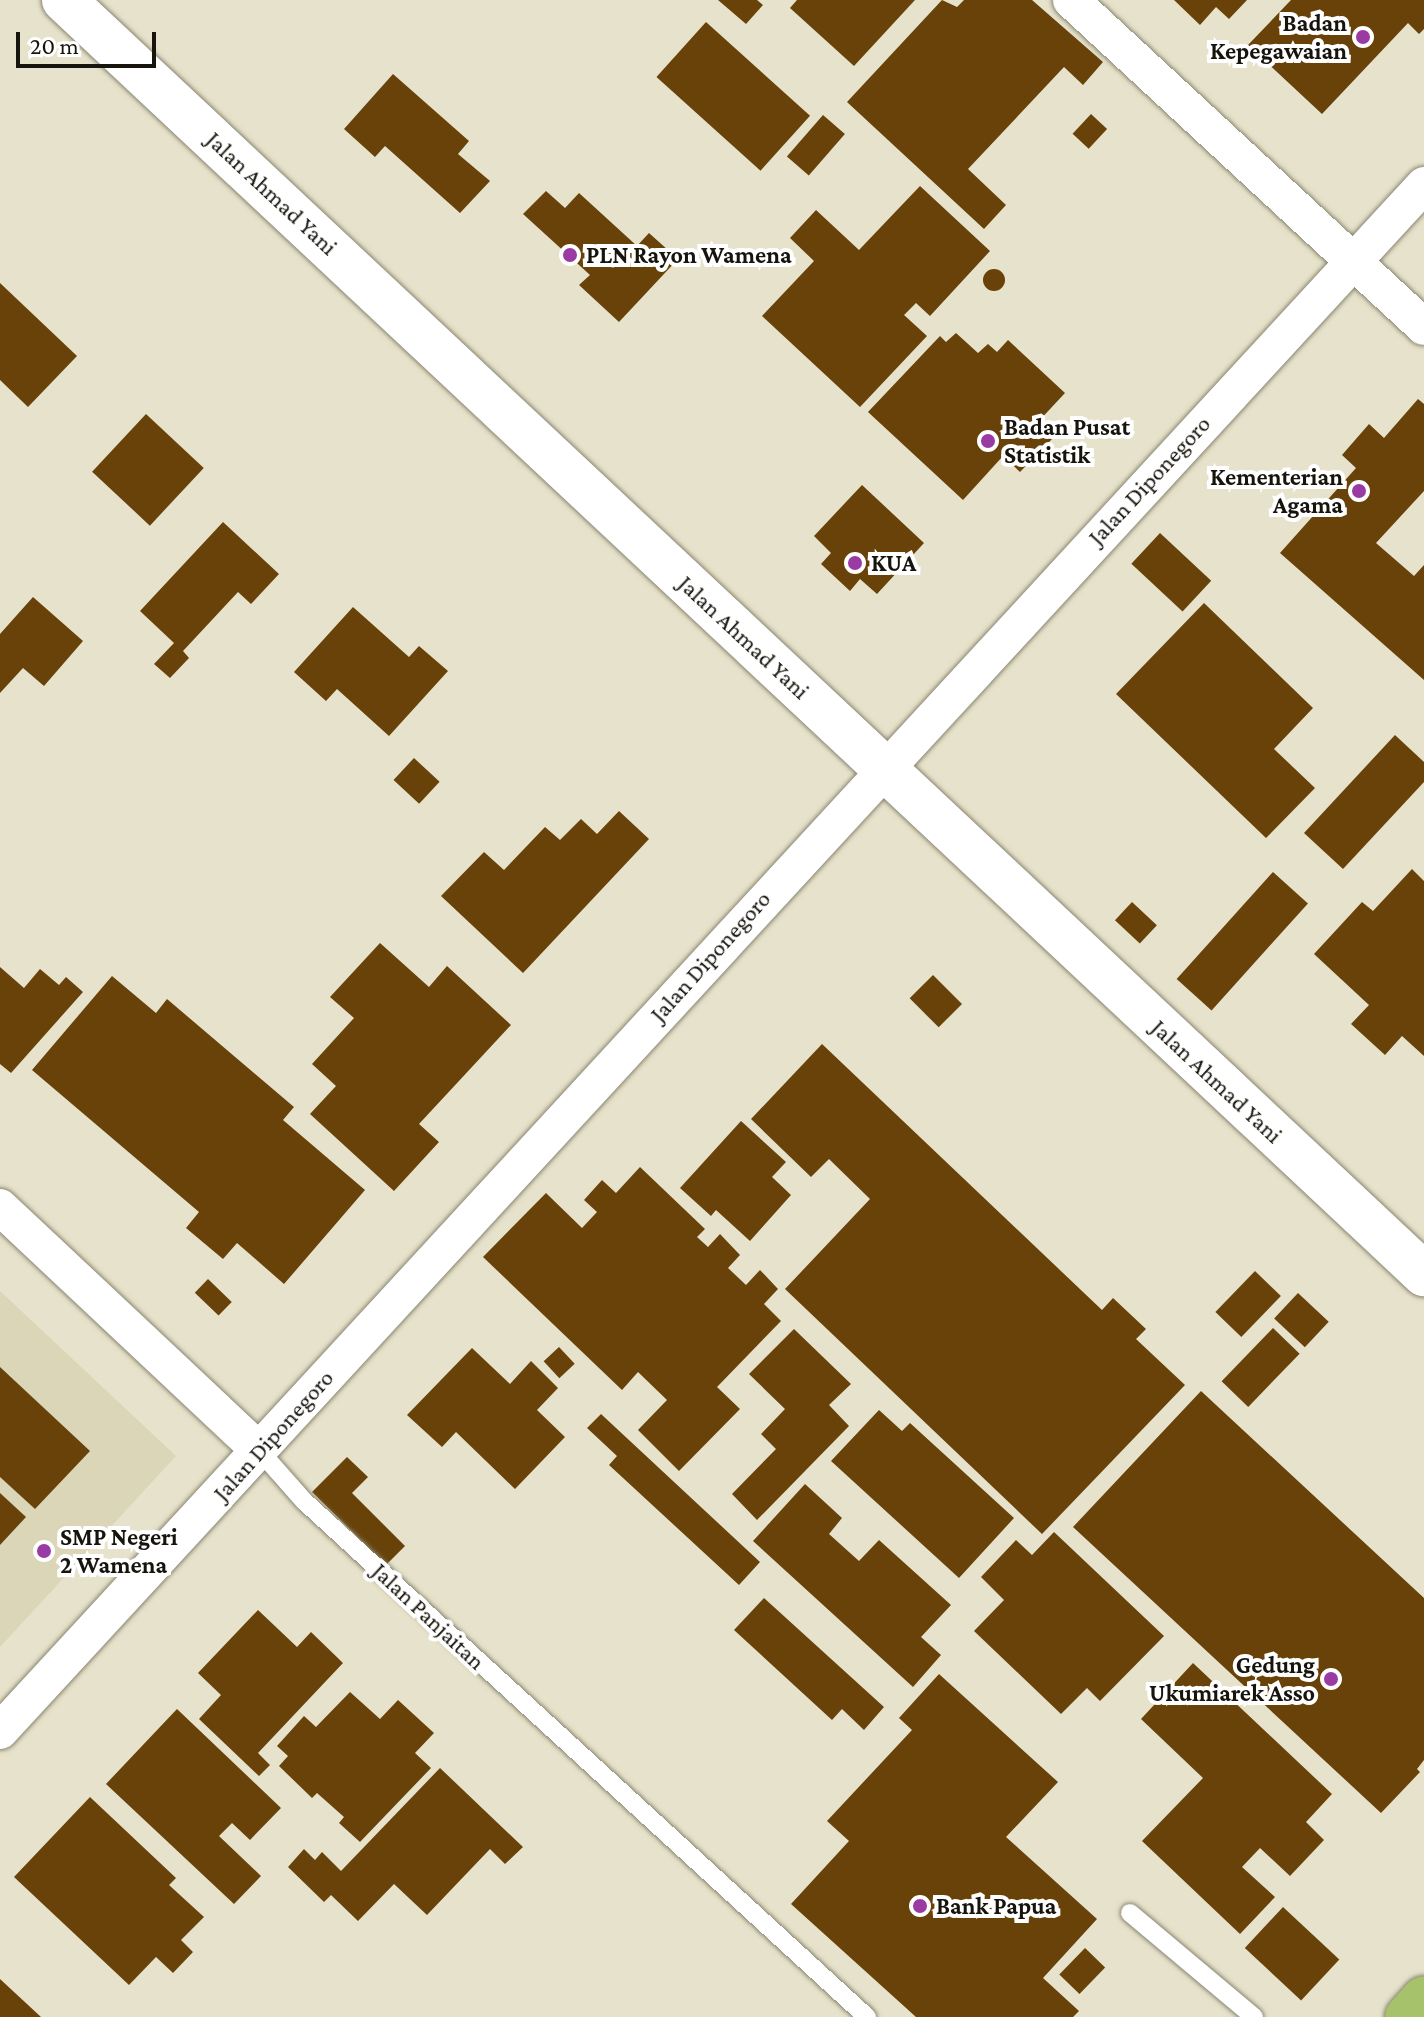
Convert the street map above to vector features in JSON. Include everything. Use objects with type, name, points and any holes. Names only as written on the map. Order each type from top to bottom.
[{"type":"highway","points":[[1407,2017],[1424,1998]]},
{"type":"main road","name":"Jalan Ahmad Yani","points":[[64,0],[1424,1274]]},
{"type":"street","points":[[1071,0],[1350,263],[1424,327]]},
{"type":"street","name":"Jalan Diponegoro","points":[[0,1731],[882,768],[1424,185]]},
{"type":"street","name":"Jalan Panjaitan","points":[[0,1207],[259,1450]]},
{"type":"lane","name":"Jalan Panjaitan","points":[[259,1450],[304,1501],[867,2017]]},
{"type":"lane","points":[[1130,1913],[1254,2017]]},
{"type":"shaded area","name":"SMP Negeri 2 Wamena","points":[[0,1291],[176,1456],[0,1647]]},
{"type":"building","points":[[718,0],[757,0],[763,5],[746,24]]},
{"type":"building","points":[[797,0],[915,0],[854,66],[790,8]]},
{"type":"building","points":[[942,0],[957,7],[964,0],[1032,0],[1103,62],[1083,85],[1064,67],[968,169],[1006,205],[984,229],[847,102]]},
{"type":"building","points":[[1174,0],[1247,0],[1229,19],[1216,7],[1200,25]]},
{"type":"building","points":[[1291,0],[1424,0],[1424,29],[1419,34],[1408,23],[1322,114],[1248,45]]},
{"type":"building","points":[[706,22],[810,116],[761,171],[656,77]]},
{"type":"building","points":[[393,74],[469,141],[458,154],[490,181],[460,213],[385,146],[375,157],[344,129]]},
{"type":"building","points":[[1091,114],[1107,129],[1089,149],[1073,134]]},
{"type":"building","points":[[823,115],[845,134],[809,176],[787,157]]},
{"type":"building","points":[[920,186],[990,251],[930,316],[916,303],[904,315],[927,336],[860,407],[762,316],[814,261],[790,238],[816,210],[859,250]]},
{"type":"building","points":[[546,191],[565,208],[579,193],[637,246],[649,233],[678,259],[619,322],[579,285],[590,275],[523,214]]},
{"type":"building","points":[[994,269],[1002,272],[1005,280],[1002,288],[994,291],[986,288],[983,280],[986,272]]},
{"type":"building","points":[[0,283],[77,356],[28,407],[0,380]]},
{"type":"building","points":[[956,333],[978,353],[988,344],[997,352],[1008,340],[1065,393],[1037,423],[1053,438],[1020,472],[1003,456],[963,500],[868,412],[940,336],[946,342]]},
{"type":"building","points":[[1418,399],[1424,404],[1424,491],[1376,543],[1414,576],[1424,565],[1424,680],[1280,553],[1356,468],[1342,455],[1369,424],[1384,438]]},
{"type":"building","points":[[146,414],[204,468],[150,526],[92,472]]},
{"type":"building","points":[[862,485],[924,543],[877,594],[860,579],[850,591],[821,564],[831,553],[814,536]]},
{"type":"building","points":[[223,522],[279,574],[251,604],[238,592],[183,651],[189,658],[170,678],[154,664],[174,643],[140,611]]},
{"type":"building","points":[[1160,533],[1211,581],[1183,611],[1131,564]]},
{"type":"building","points":[[33,597],[83,641],[44,686],[23,668],[0,693],[0,634]]},
{"type":"building","points":[[1204,603],[1313,708],[1274,749],[1315,788],[1266,838],[1116,694]]},
{"type":"building","points":[[353,607],[409,657],[419,646],[448,671],[389,736],[337,689],[326,701],[294,672]]},
{"type":"building","points":[[1395,735],[1424,762],[1424,782],[1343,869],[1304,833]]},
{"type":"building","points":[[414,758],[440,782],[419,804],[394,780]]},
{"type":"building","points":[[619,811],[649,839],[523,973],[441,896],[484,852],[504,870],[545,827],[560,840],[581,819],[597,834]]},
{"type":"building","points":[[1412,869],[1424,881],[1424,1056],[1402,1036],[1385,1055],[1351,1024],[1369,1005],[1314,954],[1362,902],[1373,911]]},
{"type":"building","points":[[1273,872],[1308,903],[1212,1010],[1177,979]]},
{"type":"building","points":[[1132,902],[1157,925],[1140,943],[1115,920]]},
{"type":"building","points":[[380,943],[429,987],[447,966],[511,1025],[419,1124],[439,1142],[394,1191],[310,1114],[336,1086],[312,1064],[354,1018],[330,997]]},
{"type":"building","points":[[0,967],[24,988],[40,969],[59,985],[66,977],[83,992],[11,1073],[0,1064]]},
{"type":"building","points":[[933,975],[962,1004],[939,1027],[910,998]]},
{"type":"building","points":[[112,976],[156,1013],[167,999],[294,1107],[283,1120],[365,1190],[284,1284],[237,1243],[223,1259],[186,1228],[199,1212],[32,1070]]},
{"type":"building","points":[[822,1044],[1102,1310],[1113,1298],[1146,1329],[1136,1339],[1185,1385],[1042,1534],[785,1289],[870,1199],[829,1159],[811,1177],[751,1119]]},
{"type":"building","points":[[741,1121],[786,1162],[772,1177],[791,1195],[750,1241],[716,1210],[711,1216],[680,1188]]},
{"type":"building","points":[[640,1167],[705,1229],[697,1237],[708,1247],[720,1234],[740,1255],[728,1268],[746,1285],[760,1270],[778,1289],[764,1304],[781,1321],[717,1387],[740,1409],[679,1471],[638,1430],[667,1400],[638,1372],[622,1390],[483,1257],[546,1193],[582,1228],[597,1212],[584,1200],[602,1180],[616,1193]]},
{"type":"building","points":[[1255,1271],[1281,1296],[1241,1337],[1215,1312]]},
{"type":"building","points":[[208,1279],[232,1302],[219,1316],[195,1293]]},
{"type":"building","points":[[1298,1293],[1329,1322],[1305,1347],[1274,1319]]},
{"type":"building","points":[[1273,1328],[1300,1354],[1248,1407],[1222,1381]]},
{"type":"building","points":[[794,1329],[851,1384],[829,1405],[849,1426],[757,1520],[732,1494],[776,1449],[761,1434],[785,1409],[749,1374]]},
{"type":"building","points":[[559,1347],[575,1364],[559,1378],[544,1361]]},
{"type":"building","points":[[472,1348],[510,1384],[531,1361],[558,1388],[537,1410],[565,1437],[515,1489],[456,1432],[442,1447],[407,1415]]},
{"type":"building","points":[[0,1367],[90,1451],[35,1509],[0,1477]]},
{"type":"building","name":"Gedung Ukumiarek Asso","points":[[1201,1391],[1424,1598],[1424,1760],[1417,1769],[1420,1772],[1381,1813],[1073,1527]]},
{"type":"building","points":[[879,1410],[902,1431],[910,1423],[1014,1518],[959,1578],[831,1461]]},
{"type":"building","points":[[601,1414],[760,1562],[739,1585],[609,1465],[617,1456],[587,1428]]},
{"type":"building","points":[[347,1457],[368,1477],[352,1493],[405,1546],[386,1565],[312,1492]]},
{"type":"building","points":[[805,1484],[842,1518],[829,1534],[859,1561],[879,1540],[951,1605],[921,1637],[941,1655],[913,1687],[753,1541]]},
{"type":"building","points":[[0,1493],[26,1517],[0,1545]]},
{"type":"building","points":[[1054,1532],[1164,1636],[1100,1701],[1087,1688],[1061,1714],[974,1631],[1004,1600],[981,1577],[1016,1540],[1032,1555]]},
{"type":"building","points":[[764,1598],[884,1707],[864,1730],[842,1709],[832,1720],[734,1630]]},
{"type":"building","points":[[258,1610],[297,1647],[311,1632],[343,1663],[258,1753],[270,1765],[259,1776],[199,1719],[221,1695],[198,1673]]},
{"type":"building","points":[[1193,1663],[1332,1794],[1306,1822],[1324,1840],[1290,1876],[1260,1848],[1242,1867],[1275,1897],[1240,1934],[1142,1841],[1203,1778],[1141,1719]]},
{"type":"building","points":[[939,1674],[1058,1782],[1006,1837],[1097,1919],[1043,1978],[1079,2011],[1073,2017],[916,2017],[791,1904],[849,1841],[827,1821],[912,1730],[899,1718]]},
{"type":"building","points":[[350,1692],[380,1719],[398,1700],[434,1733],[415,1753],[431,1768],[360,1842],[339,1823],[344,1817],[317,1793],[312,1798],[279,1766],[288,1756],[277,1746],[304,1716],[316,1727]]},
{"type":"building","points":[[177,1709],[281,1808],[250,1840],[232,1823],[219,1836],[261,1876],[234,1904],[106,1784]]},
{"type":"building","points":[[440,1768],[523,1847],[505,1864],[490,1849],[427,1915],[394,1884],[358,1921],[331,1895],[324,1902],[288,1867],[304,1849],[315,1860],[322,1852],[341,1871]]},
{"type":"building","points":[[90,1797],[176,1878],[169,1885],[204,1917],[181,1940],[193,1952],[173,1973],[156,1957],[129,1985],[14,1877]]},
{"type":"building","points":[[1283,1907],[1339,1960],[1301,2000],[1245,1948]]},
{"type":"building","points":[[1085,1948],[1105,1967],[1079,1994],[1059,1975]]},
{"type":"building","points":[[0,1979],[41,2017],[0,2017]]},
{"type":"place","name":"Badan Kepegawaian","points":[[1363,37]]},
{"type":"place","name":"PLN Rayon Wamena","points":[[570,255]]},
{"type":"place","name":"Badan Pusat Statistik","points":[[988,441]]},
{"type":"place","name":"Kementerian Agama","points":[[1359,491]]},
{"type":"place","name":"KUA","points":[[855,563]]},
{"type":"place","name":"SMP Negeri 2 Wamena","points":[[44,1551]]},
{"type":"place","name":"Gedung Ukumiarek Asso","points":[[1331,1679]]},
{"type":"place","name":"Bank Papua","points":[[920,1906]]}]
